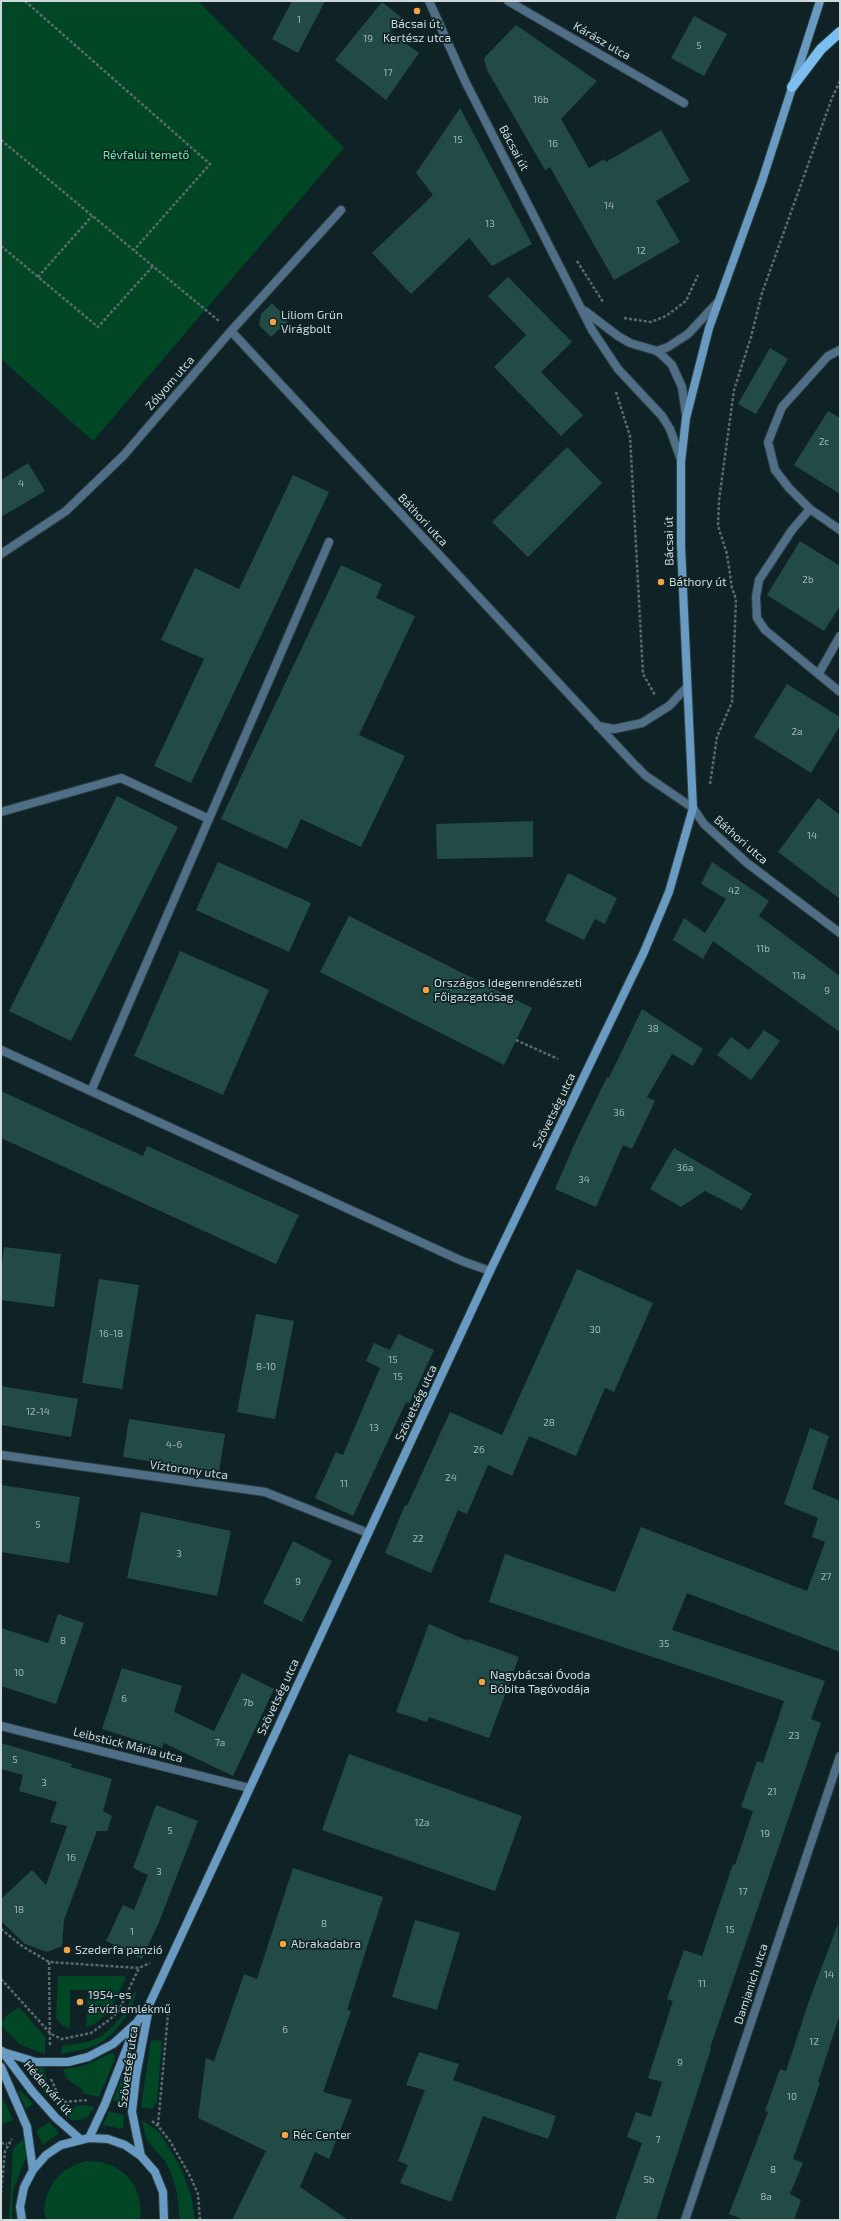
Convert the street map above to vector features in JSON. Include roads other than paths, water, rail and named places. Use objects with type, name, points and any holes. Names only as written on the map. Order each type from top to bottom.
[{"type":"main road","points":[[792,87],[821,48],[840,32]]},
{"type":"street","name":"Bácsai út","points":[[429,1],[465,81],[604,350],[618,369],[650,402],[670,429],[681,462],[681,546],[693,808]]},
{"type":"street","name":"Kárász utca","points":[[508,1],[684,103]]},
{"type":"street","points":[[681,462],[686,418],[702,350],[762,181],[820,1]]},
{"type":"street","name":"Zólyom utca","points":[[1,554],[66,511],[124,455],[231,331],[341,210]]},
{"type":"street","points":[[657,351],[668,347],[688,334],[718,302]]},
{"type":"street","name":"Bácsai út","points":[[580,306],[597,322],[618,336],[630,343],[657,351],[672,365],[682,387],[686,418]]},
{"type":"street","name":"Báthori utca","points":[[231,331],[646,776],[693,808],[704,824],[747,862],[840,933]]},
{"type":"street","points":[[840,350],[828,356],[782,407],[768,442],[776,470],[788,488],[810,509],[840,530]]},
{"type":"street","points":[[810,509],[792,530],[760,580],[756,597],[757,618],[765,630],[819,673],[840,692]]},
{"type":"street","points":[[91,1091],[330,542]]},
{"type":"street","points":[[819,673],[840,636]]},
{"type":"street","points":[[598,726],[614,729],[642,723],[668,706],[687,687]]},
{"type":"street","points":[[1,812],[121,778],[209,819]]},
{"type":"street","name":"Szövetség utca","points":[[89,2138],[105,2104],[137,2022],[149,2005],[490,1271],[644,952],[669,892],[693,808]]},
{"type":"street","points":[[1,1050],[462,1261],[490,1271]]},
{"type":"street","name":"Víztorony utca","points":[[1,1455],[265,1492],[368,1533]]},
{"type":"street","name":"Leibstück Mária utca","points":[[1,1726],[249,1788]]},
{"type":"street","name":"Damjanich utca","points":[[685,2220],[840,1756]]},
{"type":"street","name":"Szövetség utca","points":[[141,2156],[132,2112],[136,2076],[149,2005]]},
{"type":"street","points":[[2,2051],[36,2062],[68,2062],[88,2057],[113,2044],[137,2022]]},
{"type":"street","name":"Hédervári út","points":[[2,2051],[32,2091],[56,2118],[80,2139]]},
{"type":"street","name":"Hédervári út","points":[[1,2066],[27,2127],[33,2170]]},
{"type":"street","points":[[22,2220],[20,2207],[24,2188],[33,2170],[56,2148],[80,2139],[89,2138],[108,2139],[125,2145],[141,2156],[155,2172],[163,2192],[166,2218]]},
{"type":"place","name":"Bácsai út, Kertész utca","points":[[417,11]]},
{"type":"place","name":"Liliom Grün Virágbolt","points":[[273,322]]},
{"type":"place","name":"Báthory út","points":[[661,582]]},
{"type":"place","name":"Országos Idegenrendészeti Főigazgatósag","points":[[426,990]]},
{"type":"place","name":"Nagybácsai Óvoda Bóbita Tagóvodája","points":[[482,1682]]},
{"type":"place","name":"Abrakadabra","points":[[283,1944]]},
{"type":"place","name":"Szederfa panzió","points":[[67,1950]]},
{"type":"place","name":"1954-es árvízi emlékmű","points":[[80,2002]]},
{"type":"place","name":"Réc Center","points":[[285,2135]]},
{"type":"park label","name":"Révfalui temető","points":[[146,155]]}]
